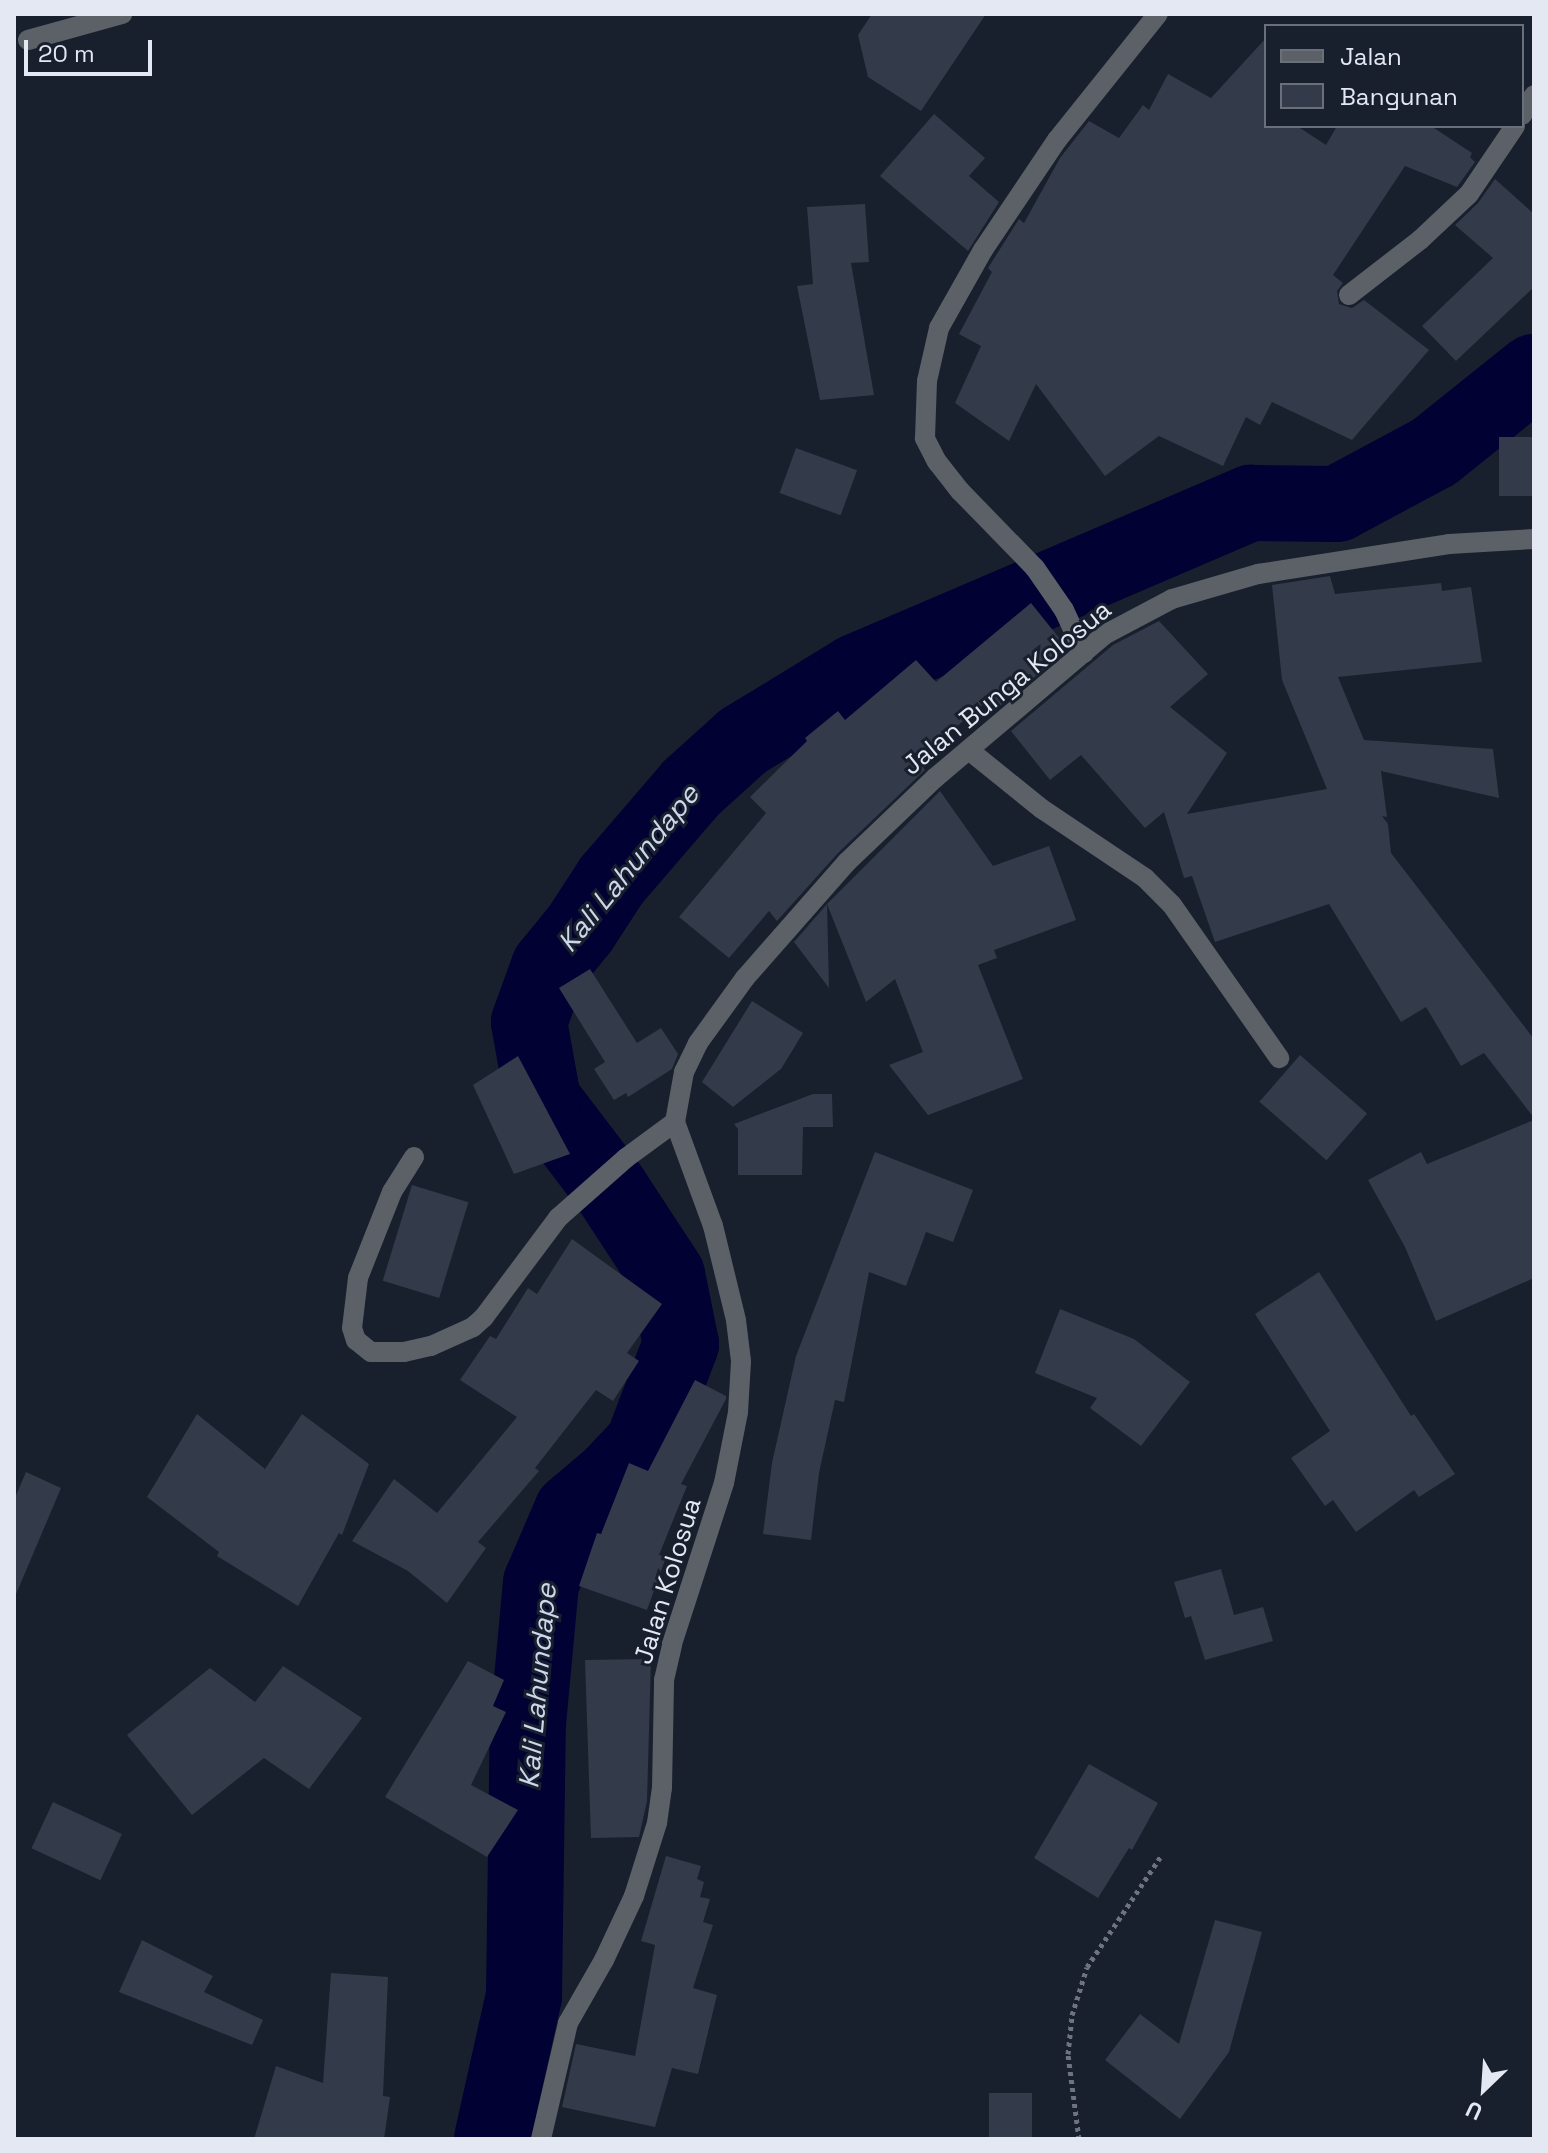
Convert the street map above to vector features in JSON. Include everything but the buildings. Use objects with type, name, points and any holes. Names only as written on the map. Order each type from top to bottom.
[{"type":"street","points":[[28,40],[122,14]]},
{"type":"street","points":[[1084,653],[1064,610],[1035,568],[960,491],[937,462],[925,438],[924,408],[930,357],[939,328],[983,250],[1057,140],[1158,14]]},
{"type":"street","points":[[1349,295],[1420,240],[1460,203],[1486,173],[1514,128]]},
{"type":"street","name":"Jalan Bunga Kolosua","points":[[675,1122],[684,1072],[698,1043],[745,978],[847,862],[935,778],[1104,635],[1172,599],[1258,574],[1435,546],[1534,539]]},
{"type":"street","points":[[970,751],[1042,809],[1145,878],[1172,905],[1279,1058]]},
{"type":"street","points":[[414,1157],[392,1192],[358,1278],[352,1328],[356,1340],[371,1352],[404,1352],[431,1346],[473,1327],[484,1317],[558,1218],[626,1158],[675,1122]]},
{"type":"street","name":"Jalan Kolosua","points":[[541,2139],[568,2023],[604,1960],[634,1896],[657,1823],[662,1788],[664,1680],[672,1644],[724,1483],[738,1412],[741,1361],[736,1320],[713,1226],[675,1122]]},
{"type":"path","points":[[1079,2139],[1068,2054],[1072,2015],[1087,1967],[1161,1856]]},
{"type":"waterway","name":"Kali Lahundape","points":[[492,2139],[524,1996],[528,1723],[541,1583],[572,1511],[611,1478],[643,1444],[681,1344],[667,1275],[610,1188],[543,1100],[529,1022],[549,967],[580,929],[612,880],[691,788],[743,741],[856,672],[1251,503],[1337,504],[1434,452],[1534,372]]}]
